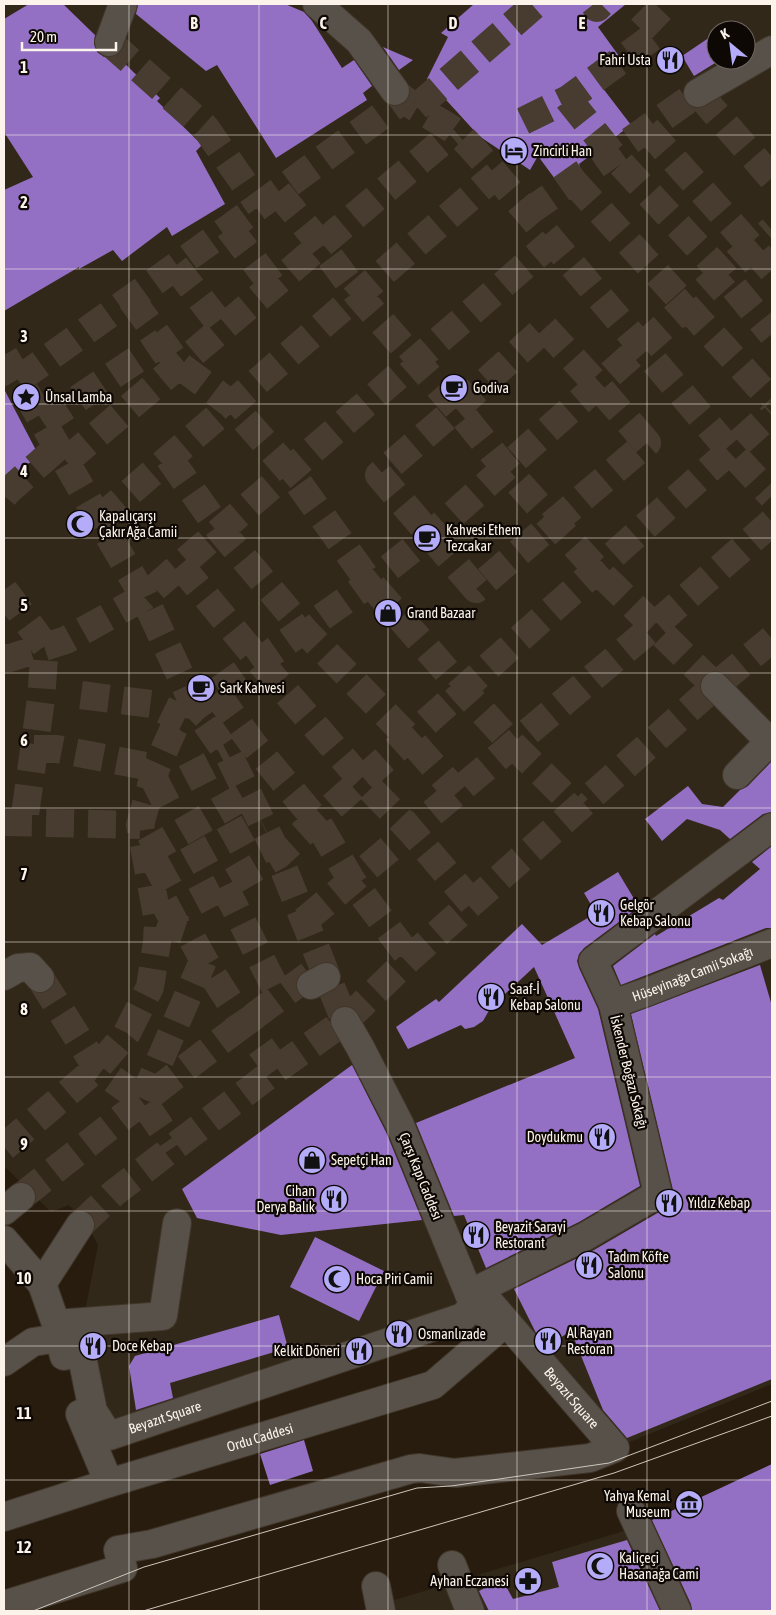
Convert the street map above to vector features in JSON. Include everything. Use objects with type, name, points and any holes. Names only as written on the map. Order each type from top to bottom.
[{"type":"street","points":[[109,42],[123,4]]},
{"type":"street","points":[[329,8],[359,41],[395,91]]},
{"type":"street","points":[[698,93],[772,50]]},
{"type":"street","points":[[715,686],[771,743],[737,775]]},
{"type":"street","name":"İskender Boğazı Sokağı","points":[[472,1299],[658,1194],[613,1004],[593,961],[772,827]]},
{"type":"street","name":"Hüseyinağa Camii Sokağı","points":[[613,1004],[772,943]]},
{"type":"street","points":[[4,976],[18,968],[30,966],[40,978]]},
{"type":"street","name":"Çarşı Kapı Caddesi","points":[[345,1021],[400,1125],[472,1299],[498,1329]]},
{"type":"street","points":[[4,1362],[33,1342],[57,1331],[163,1316],[176,1223]]},
{"type":"street","points":[[42,1284],[80,1225]]},
{"type":"street","points":[[4,1240],[42,1284],[80,1415],[109,1483]]},
{"type":"street","name":"Beyazıt Square","points":[[4,1605],[123,1568],[118,1550],[152,1544],[411,1469],[420,1468],[455,1473],[465,1472],[590,1458],[615,1448],[483,1294],[472,1299],[462,1317],[109,1436],[93,1411],[79,1342],[57,1331]]},
{"type":"street","name":"Ordu Caddesi","points":[[4,1517],[109,1483],[433,1385],[498,1329]]},
{"type":"street","points":[[631,1511],[677,1611]]},
{"type":"street","points":[[452,1565],[470,1611]]},
{"type":"shaded area","name":"Grand Bazaar","points":[[4,4],[772,4],[772,1384],[615,1448],[483,1295],[109,1436],[79,1342],[98,1245],[85,1221],[69,1205],[51,1212],[4,1166]]},
{"type":"shaded area","points":[[772,1471],[772,1611],[358,1611],[634,1528]]},
{"type":"building","points":[[29,4],[63,4],[95,35],[94,44],[97,52],[104,57],[116,55],[160,98],[157,101],[202,145],[196,151],[225,204],[172,236],[167,227],[122,261],[113,250],[79,269],[79,267],[4,311],[4,190],[33,177],[4,132],[4,19]]},
{"type":"building","points":[[138,4],[285,4],[304,12],[312,21],[342,68],[354,60],[372,86],[363,93],[367,100],[276,158],[217,65],[206,71],[136,14]]},
{"type":"building","points":[[474,4],[626,4],[598,27],[619,56],[595,78],[631,125],[579,164],[580,167],[558,183],[538,156],[530,170],[479,136],[427,79],[448,37],[441,33]]},
{"type":"building","points":[[706,40],[706,69],[694,76],[682,56]]},
{"type":"building","points":[[383,47],[413,60],[399,70]]},
{"type":"building","points":[[4,389],[39,456],[4,481]]},
{"type":"building","points":[[772,761],[772,812],[763,814],[730,839],[720,830],[687,819],[662,841],[645,819],[688,786],[702,804],[723,807],[740,790],[748,786]]},
{"type":"building","points":[[772,846],[772,928],[766,928],[621,985],[613,966],[655,934],[656,936],[719,898],[723,900],[760,869],[752,862]]},
{"type":"building","points":[[618,872],[639,907],[584,948],[579,954],[577,961],[598,1009],[640,1186],[579,1222],[486,1268],[464,1215],[454,1216],[416,1123],[575,1058],[534,967],[491,1007],[483,1021],[474,1027],[465,1029],[461,1025],[408,1049],[396,1027],[436,999],[439,1002],[522,924],[542,945],[596,913],[584,893]]},
{"type":"building","points":[[760,965],[772,1006],[772,1379],[627,1438],[603,1410],[571,1331],[547,1346],[536,1333],[514,1289],[594,1250],[666,1208],[672,1201],[673,1190],[631,1014]]},
{"type":"building","points":[[352,1065],[386,1132],[422,1220],[281,1235],[197,1218],[182,1189]]},
{"type":"building","name":"Hoca Piri Camii","points":[[315,1237],[384,1271],[359,1321],[290,1287]]},
{"type":"building","points":[[279,1315],[288,1348],[170,1383],[173,1398],[136,1410],[129,1366],[135,1356]]},
{"type":"building","points":[[304,1440],[313,1471],[270,1485],[260,1454]]},
{"type":"building","points":[[772,1464],[772,1611],[692,1611],[691,1604],[652,1520]]},
{"type":"building","points":[[627,1540],[660,1611],[489,1611],[479,1591],[502,1579],[513,1599],[559,1587],[552,1562]]},
{"type":"tunnel","points":[[417,107],[536,4]]},
{"type":"tunnel","points":[[594,4],[597,8],[601,4]]},
{"type":"tunnel","points":[[523,121],[568,99],[662,30],[635,4]]},
{"type":"tunnel","points":[[109,42],[205,127],[260,206]]},
{"type":"tunnel","points":[[395,91],[415,107],[453,130],[469,145],[730,451],[772,496]]},
{"type":"tunnel","points":[[527,213],[698,93],[772,178]]},
{"type":"tunnel","points":[[568,99],[612,154],[723,274],[772,334]]},
{"type":"tunnel","points":[[18,380],[403,100]]},
{"type":"tunnel","points":[[647,129],[772,270]]},
{"type":"tunnel","points":[[66,461],[455,131]]},
{"type":"tunnel","points":[[99,519],[496,175]]},
{"type":"tunnel","points":[[573,181],[772,401]]},
{"type":"tunnel","points":[[278,192],[358,295],[457,408],[505,468],[597,570],[715,686]]},
{"type":"tunnel","points":[[229,228],[273,286]]},
{"type":"tunnel","points":[[4,1147],[97,1068],[127,1033],[150,987],[157,942],[158,921],[140,825],[156,768],[174,728],[195,707],[370,583],[430,535],[772,230]]},
{"type":"tunnel","points":[[4,658],[10,658],[66,640],[144,597],[552,242]]},
{"type":"tunnel","points":[[175,266],[223,328]]},
{"type":"tunnel","points":[[131,299],[179,365],[231,404],[289,470],[370,583],[463,690],[513,745],[578,809]]},
{"type":"tunnel","points":[[545,328],[647,443],[476,589],[379,475],[457,408],[545,328]]},
{"type":"tunnel","points":[[43,422],[163,342]]},
{"type":"tunnel","points":[[4,355],[144,597],[195,707],[229,756],[278,855],[345,1021]]},
{"type":"tunnel","points":[[158,921],[278,855],[772,413]]},
{"type":"tunnel","points":[[4,496],[58,447]]},
{"type":"tunnel","points":[[169,458],[220,530],[304,630],[409,738],[457,793]]},
{"type":"tunnel","points":[[304,921],[654,626],[772,522]]},
{"type":"tunnel","points":[[180,565],[359,777],[411,831],[472,903]]},
{"type":"tunnel","points":[[4,590],[45,646],[41,699],[24,822]]},
{"type":"tunnel","points":[[80,1225],[114,1193],[277,1069],[345,1021],[410,958],[715,686],[772,639]]},
{"type":"tunnel","points":[[216,693],[253,744],[316,820],[352,881],[410,958]]},
{"type":"tunnel","points":[[81,695],[151,704],[184,720]]},
{"type":"tunnel","points":[[34,749],[57,749],[156,768]]},
{"type":"tunnel","points":[[148,798],[229,756]]},
{"type":"tunnel","points":[[145,853],[248,794]]},
{"type":"tunnel","points":[[150,882],[261,821]]},
{"type":"tunnel","points":[[4,822],[140,825]]},
{"type":"tunnel","points":[[224,886],[280,997]]},
{"type":"tunnel","points":[[158,921],[188,931],[219,985],[277,1069]]},
{"type":"tunnel","points":[[143,1099],[203,961]]},
{"type":"tunnel","points":[[21,1197],[170,1080],[322,966]]},
{"type":"tunnel","points":[[40,978],[97,1068],[142,1100],[174,1147]]},
{"type":"tram line","points":[[33,1611],[144,1567],[417,1488],[451,1486],[609,1463],[772,1401]]},
{"type":"tram line","points":[[143,1611],[614,1473],[772,1416]]},
{"type":"place","name":"Fahri Usta","points":[[670,60]]},
{"type":"place","name":"Zincirli Han","points":[[514,151]]},
{"type":"place","name":"Godiva","points":[[454,388]]},
{"type":"place","name":"Ünsal Lamba","points":[[26,397]]},
{"type":"place","name":"Kapalıçarşı Çakır Ağa Camii","points":[[80,524]]},
{"type":"place","name":"Kahvesi Ethem Tezcakar","points":[[427,538]]},
{"type":"place","name":"Grand Bazaar","points":[[388,613]]},
{"type":"place","name":"Sark Kahvesi","points":[[201,688]]},
{"type":"place","name":"Gelgör Kebap Salonu","points":[[601,913]]},
{"type":"place","name":"Saaf-İ Kebap Salonu","points":[[491,997]]},
{"type":"place","name":"Doydukmu","points":[[602,1137]]},
{"type":"place","name":"Sepetçi Han","points":[[312,1160]]},
{"type":"place","name":"Cihan Derya Balık","points":[[334,1199]]},
{"type":"place","name":"Yıldız Kebap","points":[[669,1203]]},
{"type":"place","name":"Beyazit Sarayi Restorant","points":[[476,1235]]},
{"type":"place","name":"Tadım Köfte Salonu","points":[[589,1265]]},
{"type":"place","name":"Hoca Piri Camii","points":[[337,1279]]},
{"type":"place","name":"Osmanlızade","points":[[399,1334]]},
{"type":"place","name":"Al Rayan Restoran","points":[[548,1341]]},
{"type":"place","name":"Doce Kebap","points":[[93,1346]]},
{"type":"place","name":"Kelkit Döneri","points":[[359,1351]]},
{"type":"place","name":"Yahya Kemal Museum","points":[[689,1504]]},
{"type":"place","name":"Kaliçeçi Hasanağa Cami","points":[[600,1566]]},
{"type":"place","name":"Ayhan Eczanesi","points":[[528,1581]]}]
